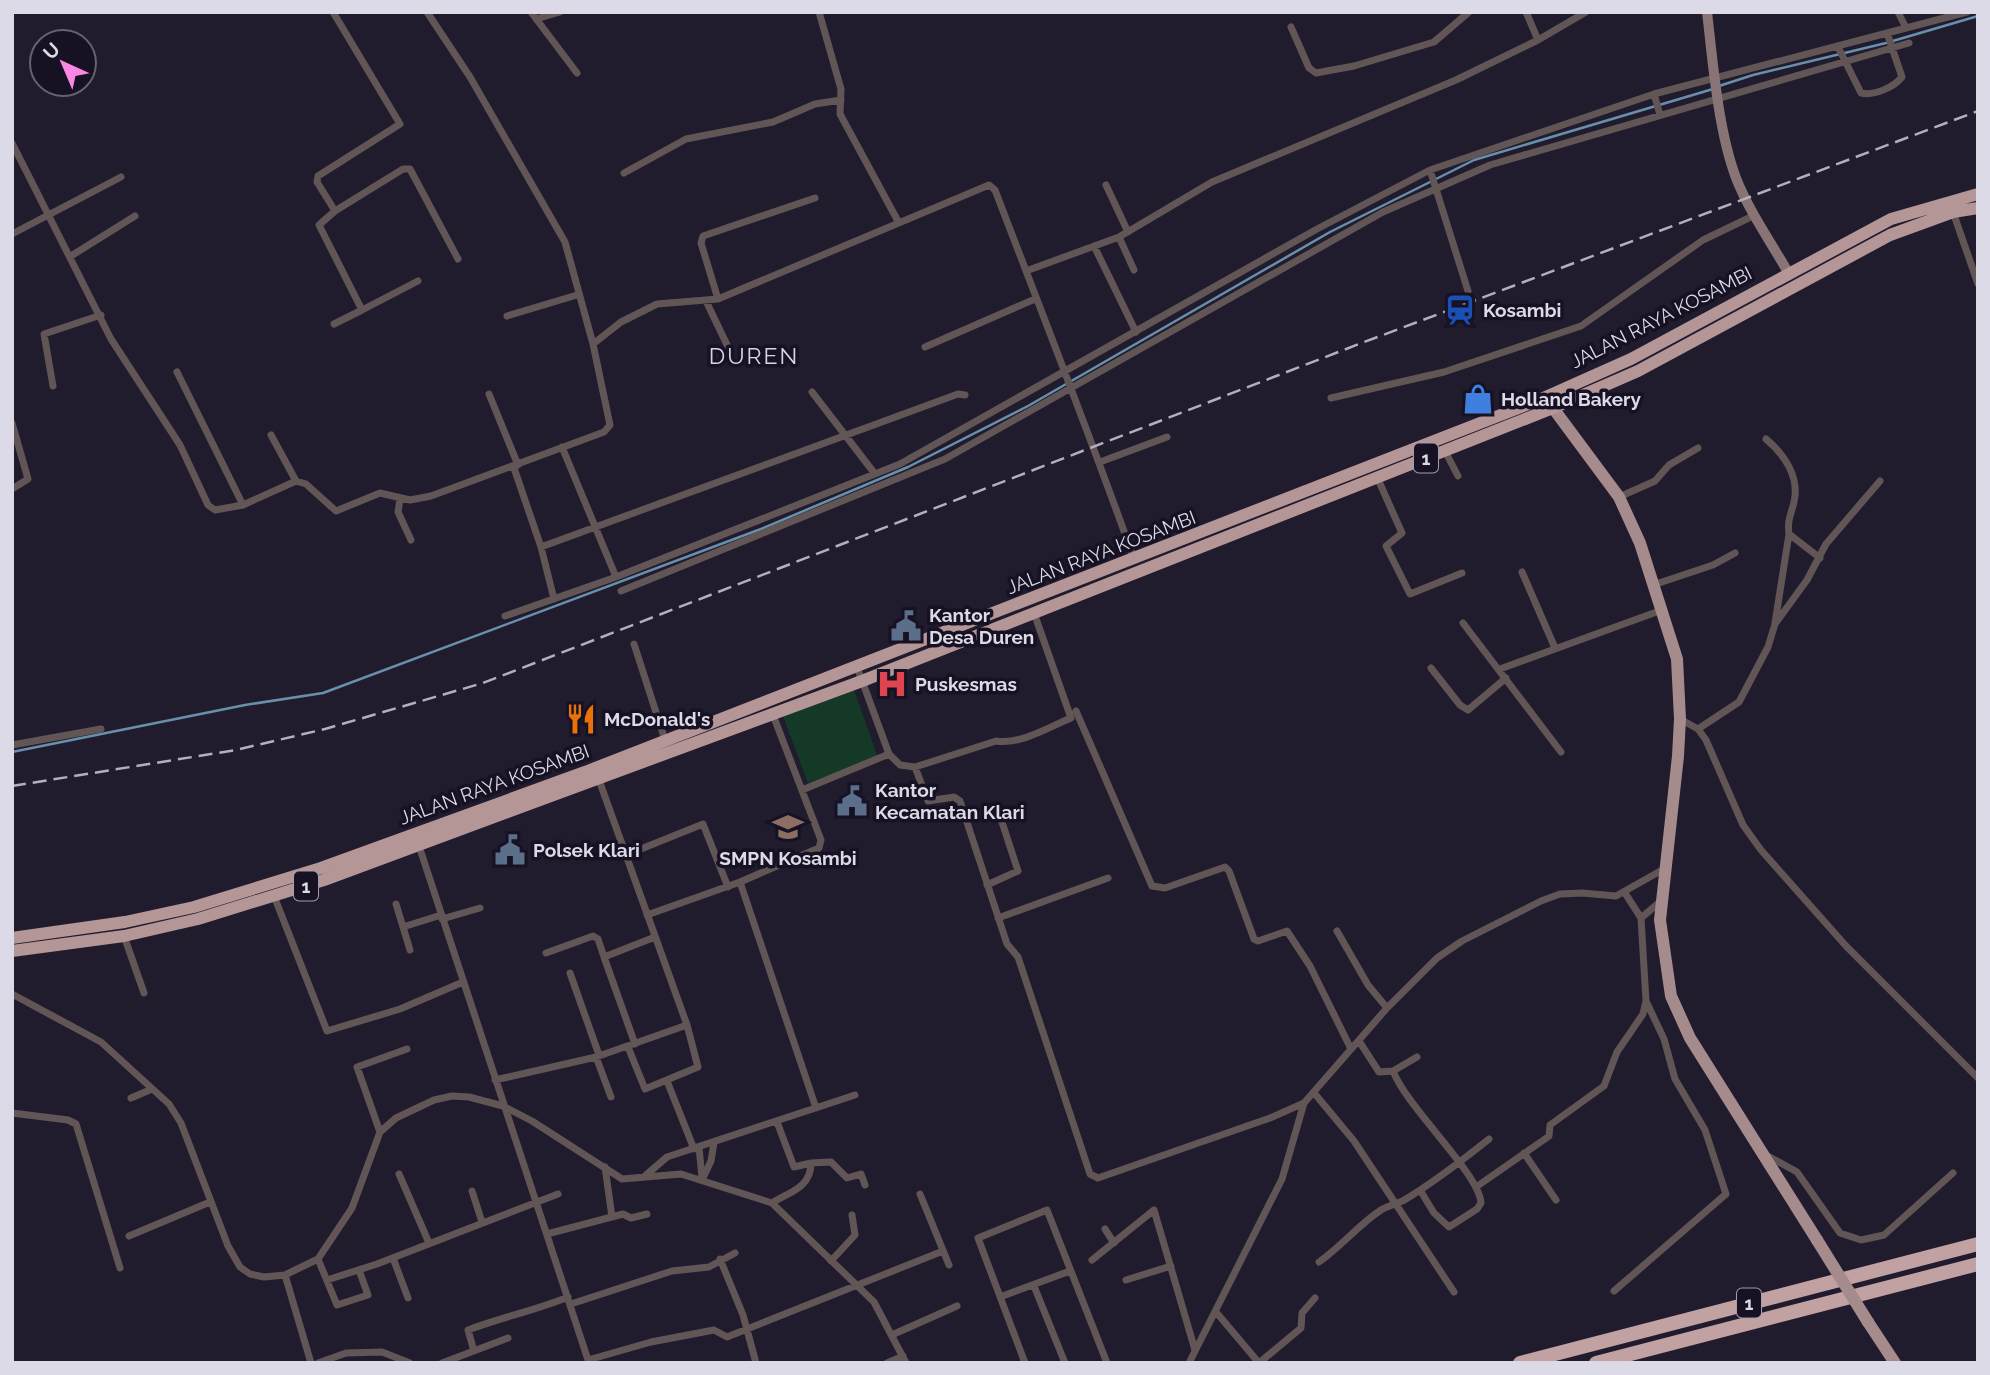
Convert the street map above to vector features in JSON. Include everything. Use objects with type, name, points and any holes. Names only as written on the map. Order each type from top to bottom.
[{"type":"highway","name":"JALAN RAYA KOSAMBI","points":[[12,951],[124,936],[274,896],[419,846],[591,779],[665,740],[1539,400],[1631,359],[1788,272],[1891,219],[1978,194]]},
{"type":"highway","name":"JALAN RAYA KOSAMBI","points":[[12,938],[125,922],[242,894],[591,779],[772,715],[1553,408],[1638,371],[1890,235],[1953,212],[1978,208]]},
{"type":"highway","name":"1","points":[[1520,1363],[1978,1244]]},
{"type":"highway","name":"1","points":[[1596,1363],[1978,1265]]},
{"type":"main road","points":[[1707,12],[1715,81],[1732,168],[1788,272]]},
{"type":"main road","points":[[1553,408],[1619,497],[1662,610],[1676,659],[1680,719],[1661,900],[1660,936],[1671,996],[1690,1038],[1759,1152],[1895,1363]]},
{"type":"street","points":[[333,12],[400,124],[318,176],[317,182],[335,211]]},
{"type":"street","points":[[12,143],[111,339],[180,445],[208,505],[215,510],[243,505],[296,481],[306,484],[333,510],[380,493],[400,499],[431,496],[604,432],[610,425],[593,344],[565,242],[470,77],[427,12]]},
{"type":"street","points":[[533,15],[560,12]]},
{"type":"street","points":[[819,12],[841,100],[840,114],[899,223]]},
{"type":"street","points":[[1291,27],[1309,68],[1316,73],[1354,66],[1434,42],[1469,12]]},
{"type":"street","points":[[1526,12],[1538,40]]},
{"type":"street","points":[[1026,271],[1119,237],[1212,182],[1444,85],[1538,40],[1586,12]]},
{"type":"street","points":[[1898,12],[1906,28]]},
{"type":"street","points":[[505,616],[802,517],[886,477],[945,459],[975,431],[1383,212],[1432,179],[1490,165],[1659,112],[1719,98],[1906,28],[1967,12]]},
{"type":"street","points":[[533,15],[577,73]]},
{"type":"street","points":[[1841,54],[1861,93],[1867,94],[1892,86],[1902,76],[1887,35]]},
{"type":"street","points":[[812,392],[842,435],[875,474],[886,477],[1068,382],[1136,332],[1329,223],[1432,179],[1655,96],[1841,54],[1909,43]]},
{"type":"street","points":[[1655,96],[1659,112]]},
{"type":"street","points":[[624,173],[686,139],[773,122],[815,104],[841,100]]},
{"type":"street","points":[[362,310],[319,225],[335,211],[410,169],[458,259]]},
{"type":"street","points":[[12,234],[121,177]]},
{"type":"street","points":[[1432,179],[1468,291]]},
{"type":"street","points":[[1106,185],[1128,232]]},
{"type":"street","points":[[593,344],[621,322],[657,304],[680,300],[718,299],[983,186],[991,186],[1100,463],[1134,559]]},
{"type":"street","points":[[718,299],[702,243],[703,236],[815,198]]},
{"type":"street","points":[[1953,212],[1978,284]]},
{"type":"street","points":[[1331,398],[1444,372],[1581,326],[1703,240],[1755,215]]},
{"type":"street","points":[[71,256],[135,216]]},
{"type":"street","points":[[1119,237],[1134,270]]},
{"type":"street","points":[[1094,246],[1136,332]]},
{"type":"street","points":[[334,324],[418,281]]},
{"type":"street","points":[[507,316],[578,295]]},
{"type":"street","points":[[925,347],[1035,299]]},
{"type":"street","points":[[706,301],[730,351]]},
{"type":"street","points":[[54,386],[44,334],[101,315]]},
{"type":"street","points":[[177,372],[243,505]]},
{"type":"street","points":[[489,394],[516,466],[554,599]]},
{"type":"street","points":[[541,547],[842,435],[958,394],[965,395]]},
{"type":"street","points":[[12,423],[28,479],[12,489]]},
{"type":"street","points":[[271,435],[296,481]]},
{"type":"street","points":[[1100,463],[1167,437]]},
{"type":"street","points":[[1698,729],[1740,702],[1768,648],[1775,624],[1788,534],[1787,518],[1795,498],[1796,485],[1782,454],[1766,439]]},
{"type":"street","points":[[562,447],[616,577]]},
{"type":"street","points":[[1619,497],[1655,481],[1669,465],[1698,448]]},
{"type":"street","points":[[1445,451],[1458,476]]},
{"type":"street","points":[[621,591],[660,566],[875,474]]},
{"type":"street","points":[[1377,477],[1402,533],[1386,546],[1409,592],[1412,594],[1462,573]]},
{"type":"street","points":[[1775,624],[1820,558],[1826,544],[1880,481]]},
{"type":"street","points":[[400,499],[398,512],[411,540]]},
{"type":"street","points":[[798,505],[802,517]]},
{"type":"street","points":[[1788,534],[1820,558]]},
{"type":"street","points":[[1653,585],[1713,565],[1735,553]]},
{"type":"street","points":[[1522,572],[1555,648]]},
{"type":"street","points":[[1500,669],[1662,610]]},
{"type":"street","points":[[857,667],[889,754],[900,765],[915,767],[996,741],[1007,743],[1071,718],[1034,613]]},
{"type":"street","points":[[1464,623],[1561,752]]},
{"type":"street","points":[[634,644],[665,740]]},
{"type":"street","points":[[1431,668],[1460,705],[1468,710],[1506,678]]},
{"type":"street","points":[[1076,710],[1152,886],[1165,888],[1225,867],[1229,871],[1254,939],[1258,941],[1287,931],[1310,967],[1352,1049]]},
{"type":"street","points":[[647,915],[740,883],[819,848],[821,840],[772,715]]},
{"type":"street","points":[[1680,719],[1698,729],[1714,756],[1743,825],[1761,850],[1840,940],[1978,1078]]},
{"type":"street","points":[[12,746],[101,729]]},
{"type":"street","points":[[802,790],[889,754]]},
{"type":"street","points":[[915,767],[926,799],[932,802],[955,797],[967,819],[998,918],[1010,950],[1018,957],[1090,1174],[1098,1178],[1270,1118],[1304,1103],[1315,1094],[1387,1008],[1449,949],[1541,901],[1560,894],[1616,896],[1664,869]]},
{"type":"street","points":[[546,953],[593,936],[598,939],[644,1089],[698,1067],[687,1025],[626,855],[591,779]]},
{"type":"street","points":[[967,819],[998,810],[1018,871],[987,885]]},
{"type":"street","points":[[626,855],[703,824],[728,887]]},
{"type":"street","points":[[419,846],[589,1361],[651,1342],[714,1330],[727,1337],[747,1331],[856,1284],[943,1251]]},
{"type":"street","points":[[998,918],[1108,878]]},
{"type":"street","points":[[740,883],[816,1108]]},
{"type":"street","points":[[1476,1187],[1549,1136],[1550,1125],[1604,1086],[1617,1052],[1643,1014],[1646,1001],[1642,918],[1625,893]]},
{"type":"street","points":[[274,896],[327,1031],[400,1009],[463,982]]},
{"type":"street","points":[[1642,918],[1661,900]]},
{"type":"street","points":[[396,904],[410,950]]},
{"type":"street","points":[[403,927],[480,908]]},
{"type":"street","points":[[1337,931],[1368,985],[1387,1008]]},
{"type":"street","points":[[124,936],[144,993]]},
{"type":"street","points":[[604,957],[656,937]]},
{"type":"street","points":[[570,973],[611,1097]]},
{"type":"street","points":[[12,994],[101,1042],[177,1116],[210,1202],[240,1267],[256,1276],[285,1275],[318,1259],[352,1208],[380,1132],[396,1118],[444,1097],[469,1097],[503,1106],[566,1140],[622,1179],[681,1174],[702,1178],[772,1203],[874,1302],[894,1334],[905,1359],[887,1363]]},
{"type":"street","points":[[1614,1291],[1727,1194],[1705,1130],[1675,1079],[1664,1038],[1646,1001]]},
{"type":"street","points":[[495,1080],[598,1056],[687,1025]]},
{"type":"street","points":[[1359,1041],[1379,1072],[1393,1071],[1417,1057]]},
{"type":"street","points":[[380,1132],[357,1067],[407,1049]]},
{"type":"street","points":[[1393,1071],[1424,1120],[1476,1187],[1482,1200],[1479,1208],[1451,1227],[1434,1213],[1420,1190]]},
{"type":"street","points":[[667,1081],[697,1148],[702,1178]]},
{"type":"street","points":[[131,1098],[152,1089]]},
{"type":"street","points":[[1315,1094],[1354,1141],[1454,1292]]},
{"type":"street","points":[[646,1175],[662,1160],[855,1095]]},
{"type":"street","points":[[1189,1363],[1282,1179],[1304,1103]]},
{"type":"street","points":[[12,1113],[68,1120],[76,1124],[120,1268]]},
{"type":"street","points":[[777,1122],[794,1167],[831,1162],[847,1178],[861,1174],[865,1185]]},
{"type":"street","points":[[1319,1262],[1346,1243],[1381,1209],[1397,1205],[1457,1161],[1472,1154],[1489,1139]]},
{"type":"street","points":[[702,1178],[711,1161],[714,1143]]},
{"type":"street","points":[[1759,1152],[1797,1172],[1840,1233],[1861,1240],[1878,1237],[1892,1230],[1953,1173]]},
{"type":"street","points":[[1524,1153],[1556,1200]]},
{"type":"street","points":[[772,1203],[802,1186],[809,1176],[810,1163]]},
{"type":"street","points":[[605,1167],[612,1217]]},
{"type":"street","points":[[399,1174],[429,1242]]},
{"type":"street","points":[[472,1191],[482,1222]]},
{"type":"street","points":[[327,1280],[393,1258],[558,1194]]},
{"type":"street","points":[[920,1194],[949,1265]]},
{"type":"street","points":[[129,1236],[210,1202]]},
{"type":"street","points":[[1025,1363],[985,1259],[979,1236],[1046,1210],[1107,1363]]},
{"type":"street","points":[[1092,1260],[1154,1210],[1196,1350]]},
{"type":"street","points":[[547,1234],[623,1214],[631,1218],[647,1214]]},
{"type":"street","points":[[831,1261],[855,1235],[852,1214]]},
{"type":"street","points":[[1105,1229],[1114,1243]]},
{"type":"street","points":[[474,1351],[468,1330],[502,1317],[524,1314],[672,1271],[709,1267],[735,1253]]},
{"type":"street","points":[[985,1259],[994,1254]]},
{"type":"street","points":[[393,1258],[408,1298]]},
{"type":"street","points":[[318,1259],[335,1303],[340,1306],[368,1294],[359,1270]]},
{"type":"street","points":[[720,1259],[756,1363]]},
{"type":"street","points":[[1126,1280],[1171,1266]]},
{"type":"street","points":[[1000,1297],[1070,1271]]},
{"type":"street","points":[[285,1275],[311,1363]]},
{"type":"street","points":[[1034,1286],[1065,1363]]},
{"type":"street","points":[[1216,1312],[1259,1363],[1301,1328],[1301,1313],[1315,1298]]},
{"type":"street","points":[[894,1334],[957,1306]]},
{"type":"street","points":[[442,1363],[508,1338]]},
{"type":"street","points":[[318,1363],[346,1353],[375,1352],[386,1353],[397,1360],[407,1359],[410,1363]]},
{"type":"green space","points":[[854,690],[878,758],[808,783],[783,716]]},
{"type":"waterway","points":[[1719,86],[1978,16]]},
{"type":"waterway","points":[[12,752],[245,705],[323,693],[761,529],[908,467],[1028,406],[1330,232],[1474,160],[1713,89]]},
{"type":"railway","points":[[12,786],[236,750],[325,729],[483,683],[1359,344],[1978,111]]},
{"type":"place","name":"Kosambi","points":[[1460,310]]},
{"type":"place","name":"Holland Bakery","points":[[1478,399]]},
{"type":"place","name":"Kantor Desa Duren","points":[[906,626]]},
{"type":"place","name":"Puskesmas","points":[[892,684]]},
{"type":"place","name":"McDonald's","points":[[581,719]]},
{"type":"place","name":"Kantor Kecamatan Klari","points":[[852,801]]},
{"type":"place","name":"SMPN Kosambi","points":[[788,827]]},
{"type":"place","name":"Polsek Klari","points":[[510,850]]},
{"type":"district","name":"DUREN","points":[[754,355]]}]
